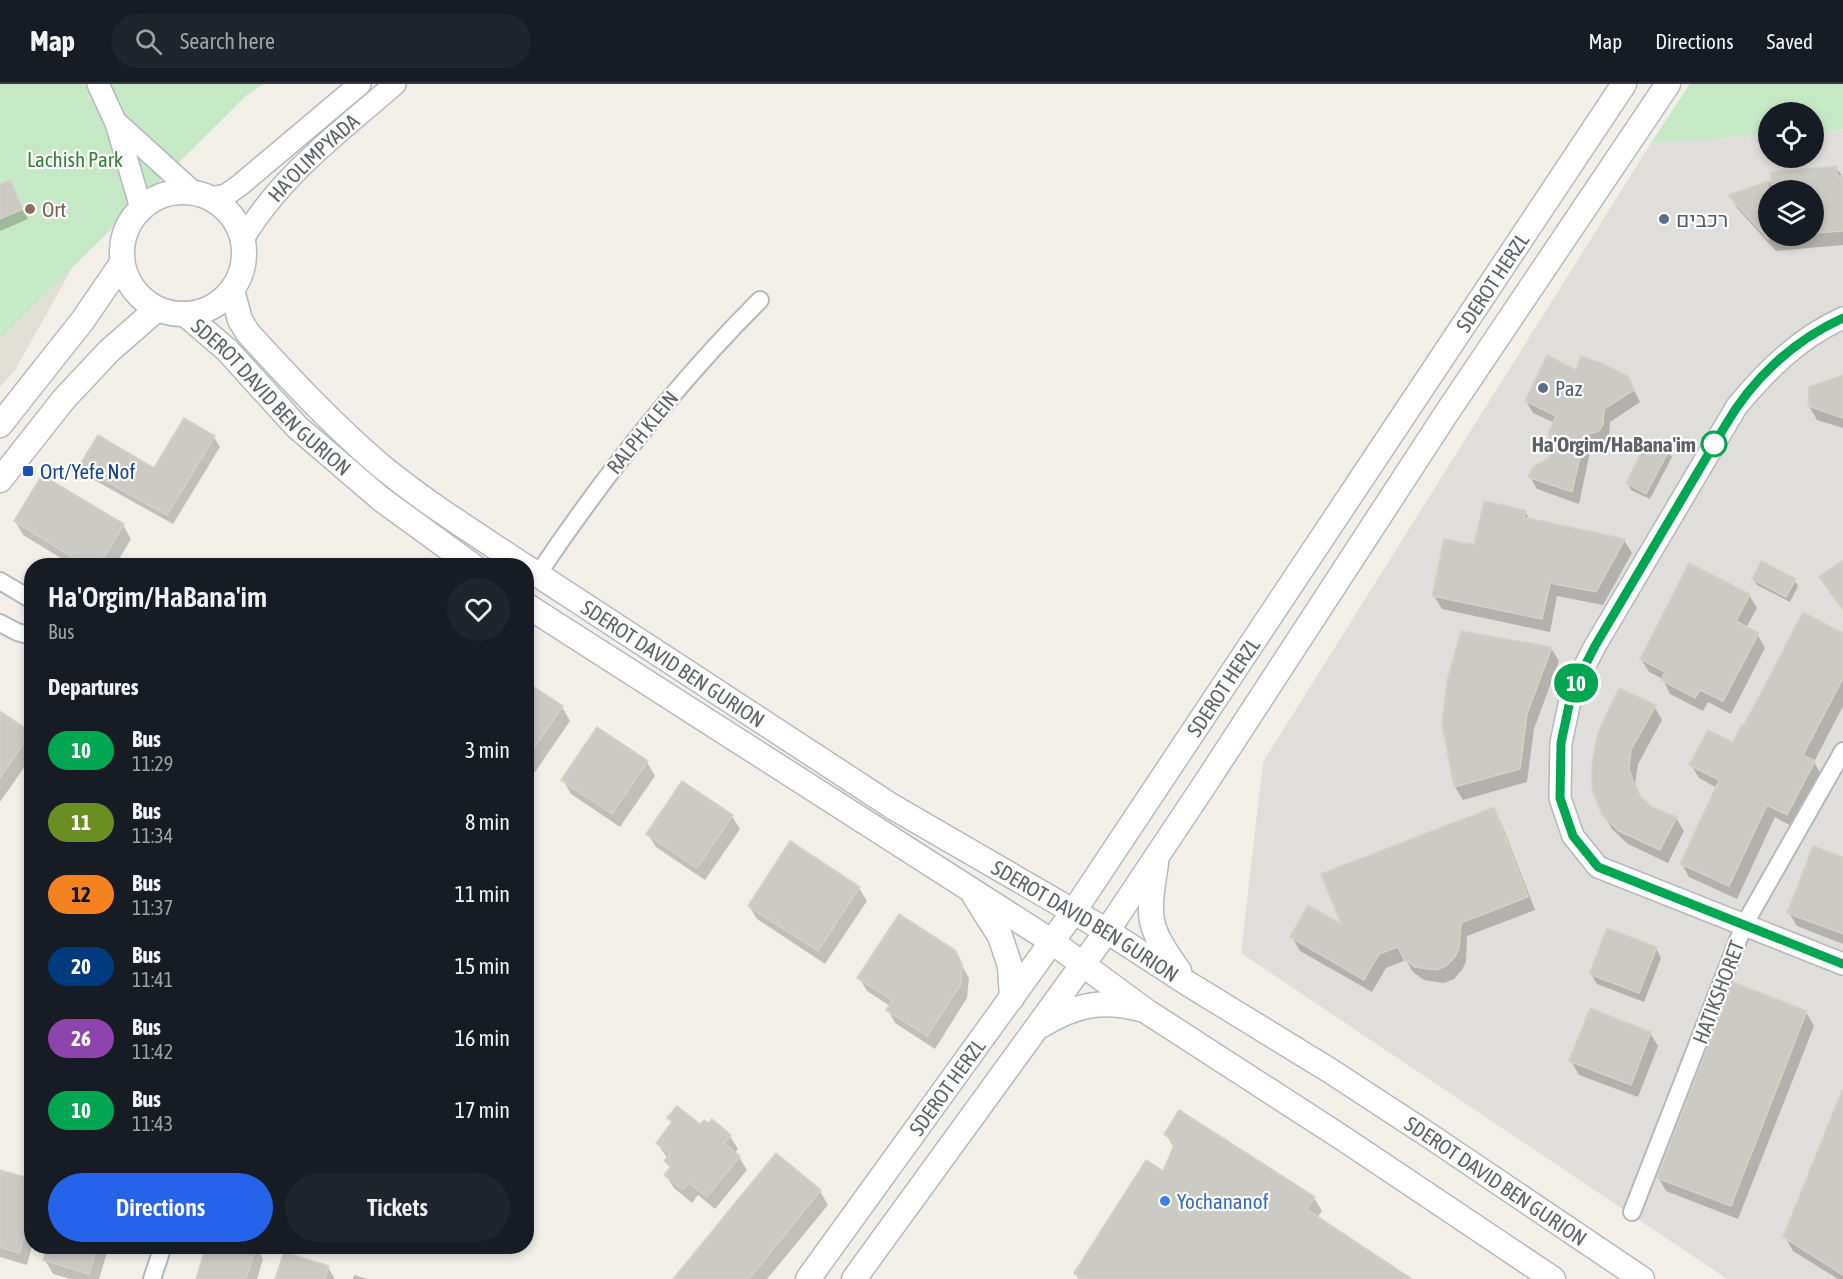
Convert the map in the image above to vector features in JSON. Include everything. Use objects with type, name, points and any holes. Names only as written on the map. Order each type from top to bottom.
[{"type":"main road","name":"SDEROT HERZL","points":[[808,1279],[1074,911],[1624,84]]},
{"type":"main road","name":"SDEROT HERZL","points":[[854,1279],[1107,931],[1452,405],[1668,84]]},
{"type":"main road","points":[[174,192],[202,195],[225,208],[236,222],[243,239],[244,257],[240,275],[232,290],[219,303],[203,311],[185,314],[157,309],[140,298],[128,282],[122,263],[122,243],[125,233],[141,208],[156,197],[174,192]]},
{"type":"main road","points":[[0,425],[76,329],[122,263]]},
{"type":"main road","name":"SDEROT DAVID BEN GURION","points":[[232,290],[240,320],[248,333],[328,417],[381,466],[430,504],[513,558]]},
{"type":"main road","points":[[0,480],[64,399],[109,351],[157,309]]},
{"type":"main road","name":"SDEROT DAVID BEN GURION","points":[[185,314],[227,350],[297,427],[381,499],[462,558]]},
{"type":"main road","name":"SDEROT DAVID BEN GURION","points":[[534,572],[893,807],[1074,911],[1329,1070],[1642,1279]]},
{"type":"main road","name":"SDEROT DAVID BEN GURION","points":[[534,610],[1051,941],[1146,1011],[1553,1279]]},
{"type":"main road","points":[[1158,855],[1151,896],[1152,928],[1162,948],[1187,983]]},
{"type":"main road","points":[[972,891],[1000,936],[1010,966],[1012,998]]},
{"type":"main road","points":[[1038,1028],[1072,1009],[1090,1006],[1125,1005],[1146,1011]]},
{"type":"street","points":[[98,84],[116,123],[141,208]]},
{"type":"street","name":"HA'OLIMPYADA","points":[[202,195],[226,195],[360,84]]},
{"type":"street","name":"HA'OLIMPYADA","points":[[243,239],[260,212],[294,172],[394,84]]},
{"type":"street","points":[[116,123],[202,195]]},
{"type":"street","name":"RALPH KLEIN","points":[[534,564],[582,508],[663,404],[718,342],[760,300]]},
{"type":"street","points":[[1843,318],[1794,347],[1763,375],[1737,406],[1595,646],[1572,691],[1561,743],[1560,798],[1573,836],[1598,867],[1843,964]]},
{"type":"street","points":[[0,581],[24,595]]},
{"type":"street","points":[[0,622],[24,634]]},
{"type":"street","name":"HATIKSHORET","points":[[1632,1212],[1744,925],[1843,751]]},
{"type":"street","points":[[152,1279],[160,1254]]},
{"type":"shaded area","name":"Ort","points":[[0,84],[81,252],[15,370],[0,387]]},
{"type":"shaded area","points":[[1843,129],[1843,1279],[1727,1279],[1241,953],[1263,762],[1651,143],[1758,135],[1758,168],[1824,168],[1824,130]]},
{"type":"green space","name":"Lachish Park","points":[[0,84],[264,84],[248,94],[0,339]]},
{"type":"green space","points":[[1690,84],[1843,84],[1843,129],[1824,130],[1824,102],[1758,102],[1758,135],[1651,143]]},
{"type":"building","points":[[1837,166],[1837,176],[1843,176],[1843,231],[1824,232],[1824,180],[1771,180],[1770,172]]},
{"type":"building","points":[[10,180],[23,209],[0,219],[0,184]]},
{"type":"building","points":[[1758,184],[1758,228],[1728,195]]},
{"type":"building","points":[[1547,355],[1576,370],[1581,356],[1599,362],[1628,376],[1634,390],[1604,409],[1603,424],[1599,431],[1585,435],[1572,492],[1528,477],[1533,467],[1548,458],[1552,444],[1548,434],[1556,416],[1525,401]]},
{"type":"building","points":[[1843,375],[1843,418],[1808,406],[1809,387]]},
{"type":"building","points":[[184,418],[215,436],[167,515],[79,466],[98,435],[154,468]]},
{"type":"building","points":[[1648,439],[1669,450],[1646,494],[1626,483]]},
{"type":"building","points":[[42,475],[124,524],[104,558],[74,558],[14,521]]},
{"type":"building","points":[[1484,501],[1526,510],[1524,517],[1625,539],[1596,592],[1550,583],[1542,619],[1432,596],[1444,539],[1474,545]]},
{"type":"building","points":[[1843,560],[1843,610],[1819,577]]},
{"type":"building","points":[[1761,561],[1796,579],[1786,597],[1752,579]]},
{"type":"building","points":[[1689,563],[1750,594],[1736,621],[1759,633],[1723,701],[1700,690],[1695,698],[1661,680],[1665,672],[1640,659]]},
{"type":"building","points":[[1803,612],[1843,633],[1843,678],[1803,755],[1815,761],[1787,815],[1767,805],[1729,886],[1680,864],[1719,780],[1689,765],[1708,730],[1733,742]]},
{"type":"building","points":[[1461,631],[1552,647],[1527,714],[1520,769],[1454,787],[1442,724],[1447,681]]},
{"type":"building","points":[[534,687],[563,706],[534,748]]},
{"type":"building","points":[[1619,688],[1656,705],[1631,750],[1629,769],[1637,793],[1652,807],[1677,817],[1660,850],[1619,831],[1602,815],[1592,789],[1592,764],[1598,732]]},
{"type":"building","points":[[0,711],[24,727],[24,742],[0,778]]},
{"type":"building","points":[[597,727],[648,761],[612,814],[561,780]]},
{"type":"building","points":[[682,781],[733,815],[697,868],[646,834]]},
{"type":"building","points":[[1494,807],[1528,897],[1461,923],[1459,948],[1455,957],[1446,966],[1436,970],[1415,967],[1404,959],[1398,947],[1379,954],[1364,980],[1290,937],[1308,905],[1341,924],[1321,874]]},
{"type":"building","points":[[790,841],[860,887],[818,951],[748,906]]},
{"type":"building","points":[[1813,846],[1843,857],[1843,934],[1787,913]]},
{"type":"building","points":[[899,914],[955,950],[962,964],[961,984],[927,1036],[886,1010],[892,1000],[857,978]]},
{"type":"building","points":[[1607,928],[1657,947],[1639,993],[1589,974]]},
{"type":"building","points":[[1733,982],[1807,1011],[1731,1206],[1657,1178]]},
{"type":"building","points":[[1590,1008],[1651,1032],[1631,1085],[1569,1061]]},
{"type":"building","points":[[1843,1090],[1843,1275],[1783,1237]]},
{"type":"building","points":[[677,1106],[700,1124],[704,1120],[708,1123],[712,1119],[731,1135],[724,1143],[740,1156],[707,1197],[689,1183],[683,1190],[664,1175],[671,1167],[664,1161],[670,1154],[656,1143],[672,1122],[667,1118]]},
{"type":"building","points":[[1179,1110],[1315,1197],[1306,1209],[1412,1279],[1082,1279],[1074,1273],[1146,1160],[1163,1171],[1175,1143],[1164,1134]]},
{"type":"building","points":[[776,1153],[821,1190],[749,1279],[673,1279]]},
{"type":"building","points":[[0,1170],[24,1177],[24,1237],[19,1253],[0,1247]]},
{"type":"building","points":[[45,1254],[95,1254],[89,1274],[43,1260]]},
{"type":"building","points":[[204,1254],[254,1254],[246,1279],[196,1279]]},
{"type":"building","points":[[283,1254],[290,1254],[329,1266],[325,1279],[275,1279]]},
{"type":"bus line","name":"10","points":[[1843,318],[1794,347],[1763,375],[1737,406],[1595,646],[1572,691],[1561,743],[1560,798],[1573,836],[1598,867],[1843,964]]},
{"type":"place","name":"Ort","points":[[30,209]]},
{"type":"place","name":"רכבים","points":[[1664,219]]},
{"type":"place","name":"Paz","points":[[1543,388]]},
{"type":"place","name":"Ha'Orgim/HaBana'im","points":[[1714,444]]},
{"type":"place","name":"Ort/Yefe Nof","points":[[28,471]]},
{"type":"place","name":"Yochananof","points":[[1165,1201]]}]
